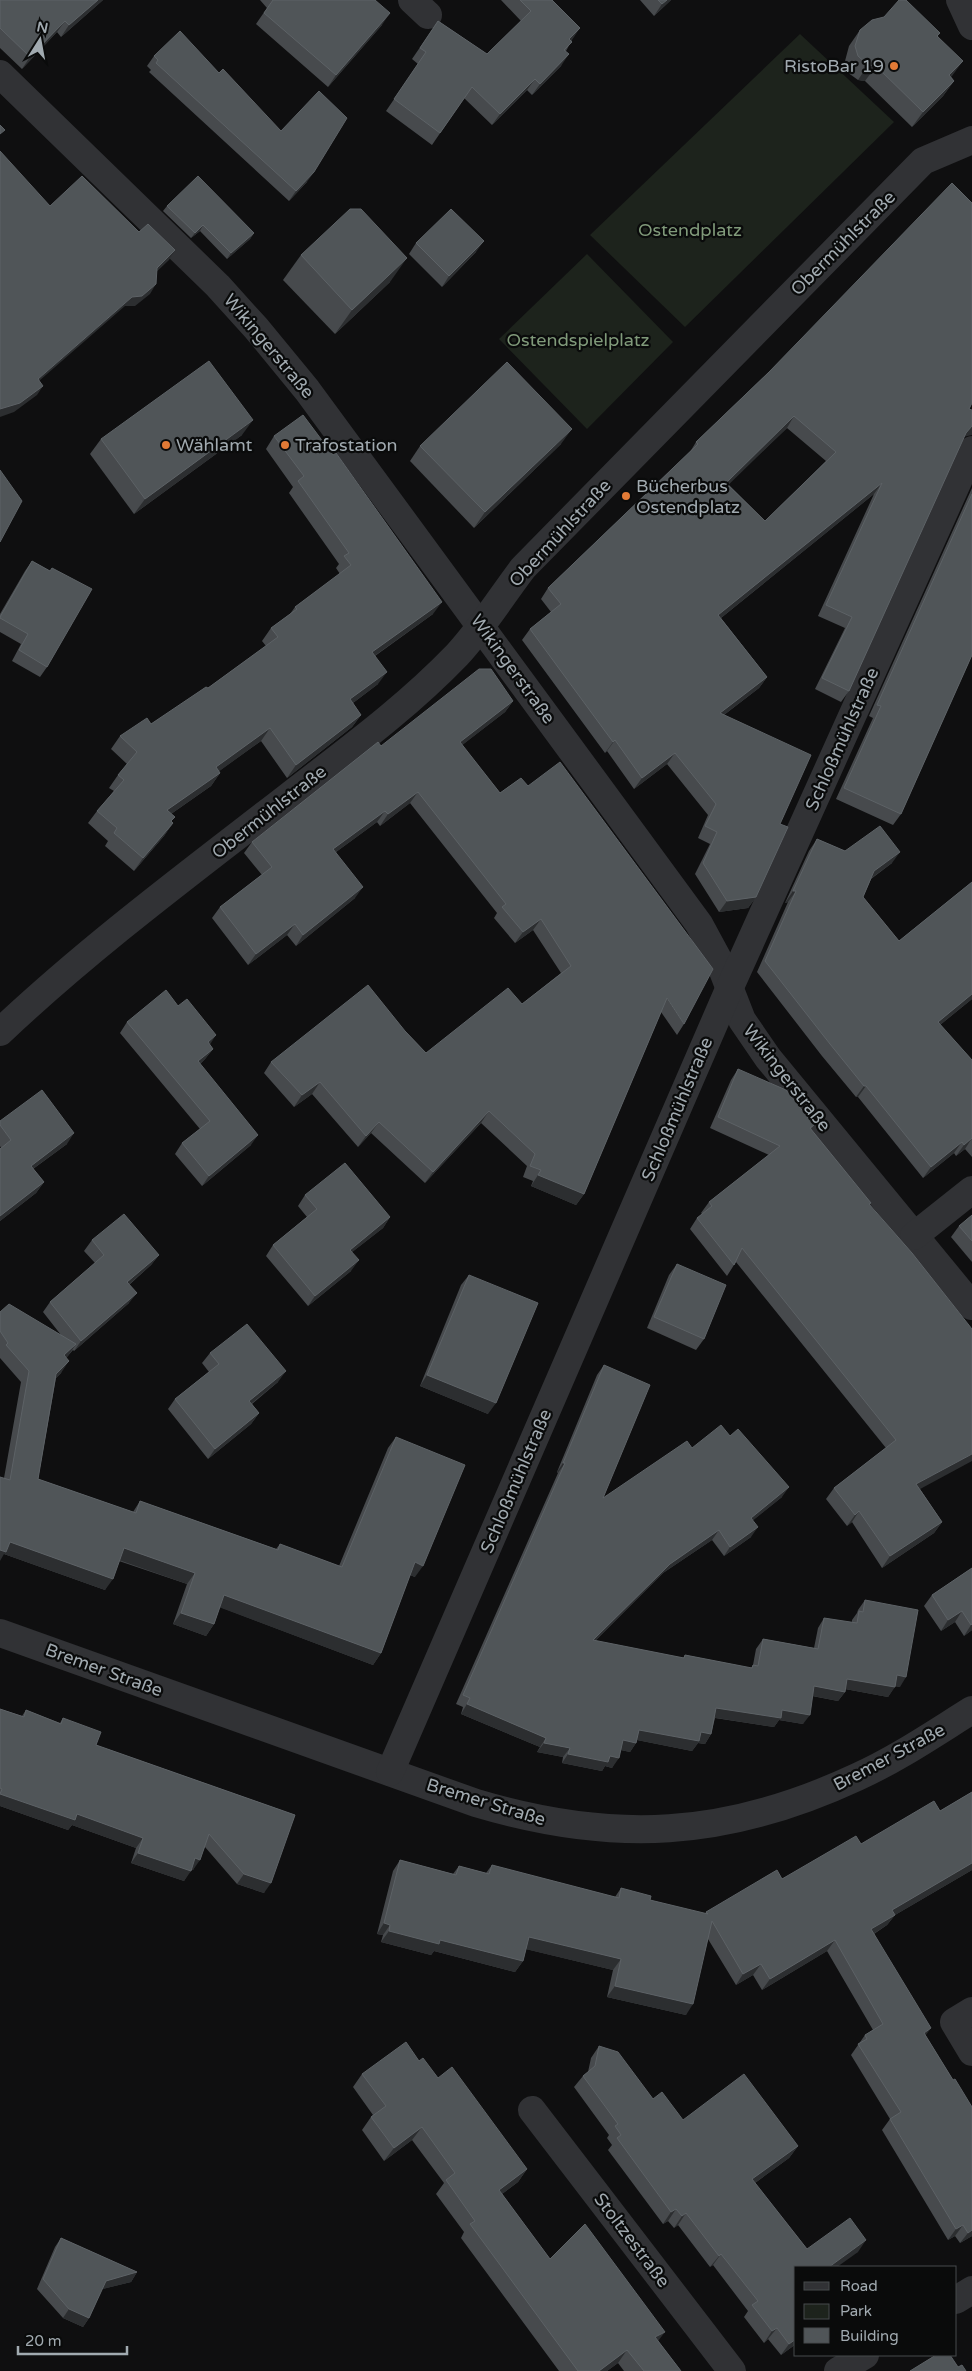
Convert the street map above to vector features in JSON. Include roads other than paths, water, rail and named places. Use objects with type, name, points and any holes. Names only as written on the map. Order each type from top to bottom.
[{"type":"street","points":[[960,0],[972,26]]},
{"type":"street","name":"Wikingerstraße","points":[[0,74],[218,286],[256,328],[307,390],[699,924],[720,961],[742,1020],[768,1058],[972,1306]]},
{"type":"street","name":"Obermühlstraße","points":[[0,1032],[60,979],[132,920],[390,718],[433,678],[482,626],[523,568],[923,161],[972,140]]},
{"type":"street","name":"Schloßmühlstraße","points":[[390,1772],[730,988],[972,450]]},
{"type":"street","points":[[914,1236],[972,1190]]},
{"type":"street","name":"Bremer Straße","points":[[0,1633],[476,1803],[524,1817],[618,1830],[658,1829],[709,1824],[767,1812],[859,1777],[972,1710]]},
{"type":"street","points":[[972,2011],[954,2022],[972,2052]]},
{"type":"street","name":"Stoltzestraße","points":[[532,2110],[732,2371]]},
{"type":"street","points":[[957,2299],[972,2290]]},
{"type":"street","points":[[838,2371],[863,2356]]},
{"type":"place","name":"RistoBar 19","points":[[894,66]]},
{"type":"place","name":"Wählamt","points":[[166,445]]},
{"type":"place","name":"Trafostation","points":[[285,445]]},
{"type":"place","name":"Bücherbus Ostendplatz","points":[[626,496]]},
{"type":"park label","name":"Ostendplatz","points":[[690,230]]},
{"type":"park label","name":"Ostendspielplatz","points":[[578,340]]}]
